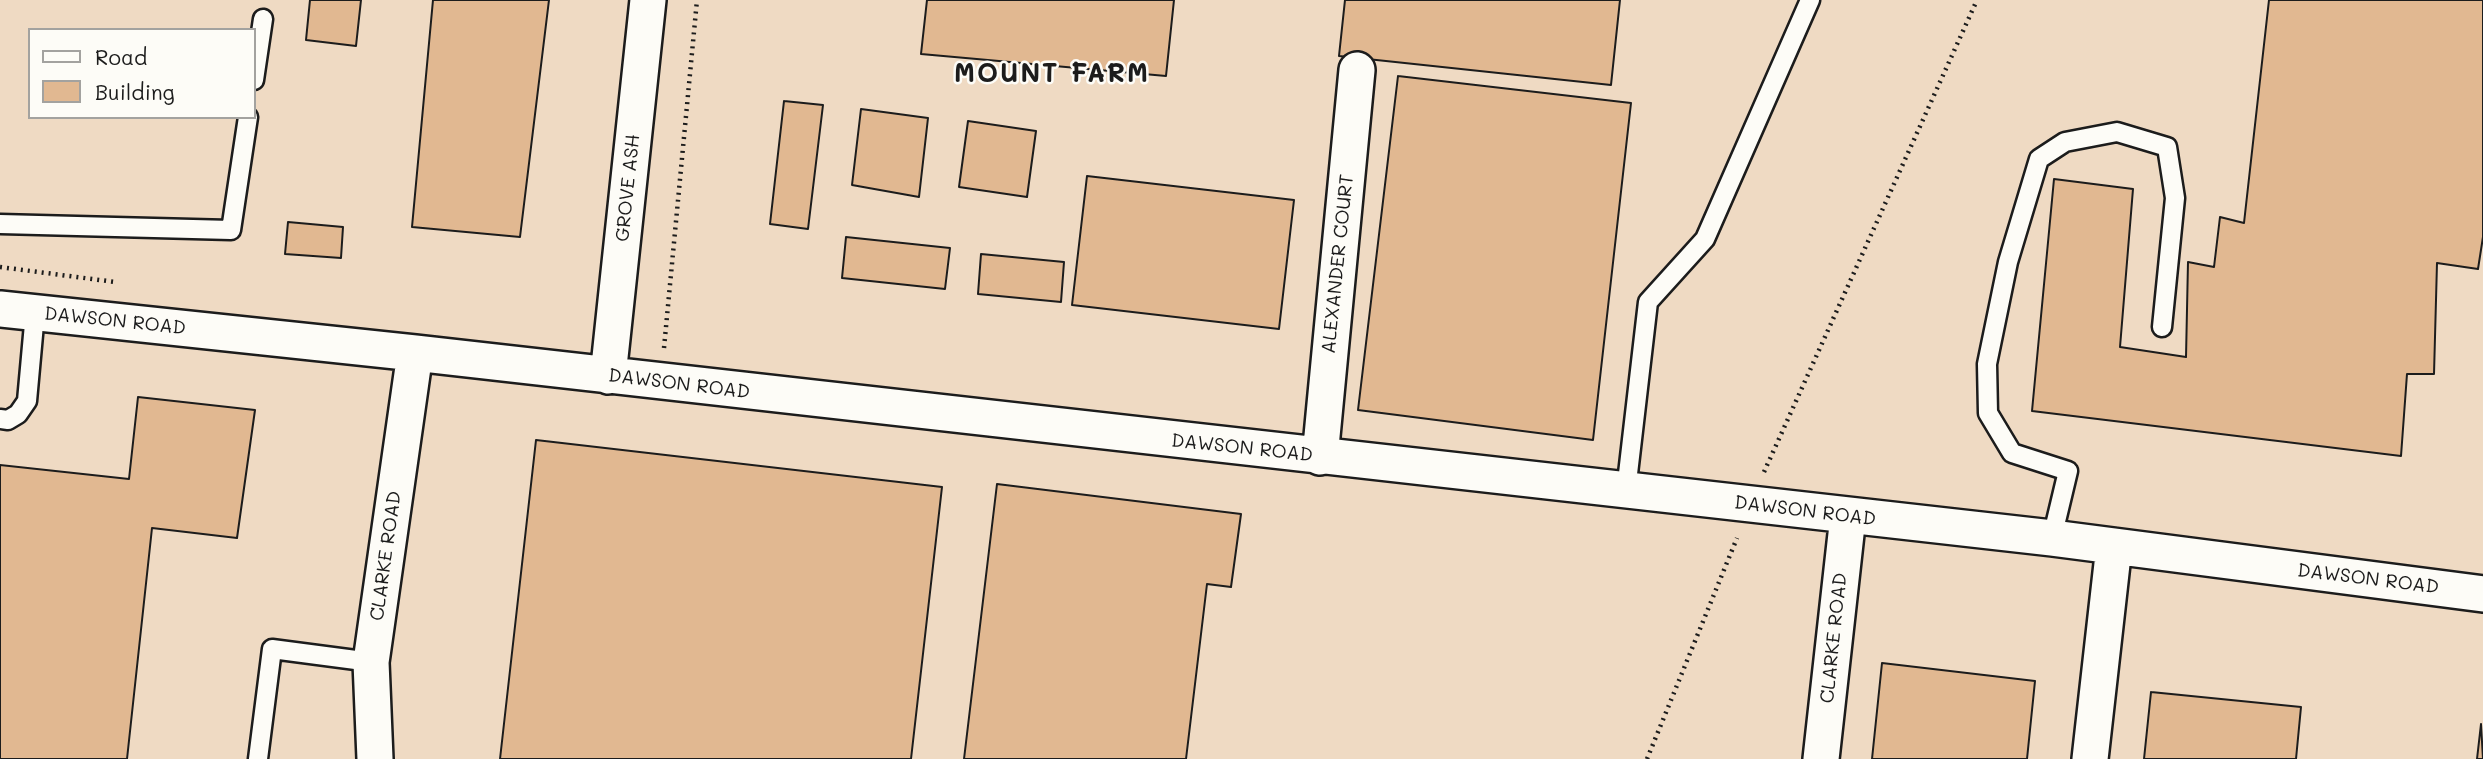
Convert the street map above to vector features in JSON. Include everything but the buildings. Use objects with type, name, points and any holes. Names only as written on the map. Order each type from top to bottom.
[{"type":"street","name":"GROVE ASH","points":[[608,376],[648,0]]},
{"type":"street","name":"ALEXANDER COURT","points":[[1320,457],[1357,70]]},
{"type":"street","name":"DAWSON ROAD","points":[[0,309],[415,353],[660,383],[2052,538],[2483,594]]},
{"type":"street","name":"CLARKE ROAD","points":[[375,759],[371,662],[415,353]]},
{"type":"street","name":"CLARKE ROAD","points":[[1821,759],[1848,516]]},
{"type":"street","points":[[2090,759],[2114,546]]},
{"type":"lane","points":[[1626,491],[1648,302],[1705,239],[1810,0]]},
{"type":"lane","points":[[256,66],[263,19]]},
{"type":"lane","points":[[0,225],[231,230],[248,119]]},
{"type":"lane","points":[[2052,538],[2068,471],[2012,453],[1988,412],[1987,364],[2008,262],[2039,159],[2065,142],[2117,132],[2167,147],[2175,198],[2162,327]]},
{"type":"lane","points":[[0,419],[8,420],[18,414],[27,401],[35,313]]},
{"type":"lane","points":[[258,759],[272,649],[371,662]]},
{"type":"path","points":[[660,383],[697,0]]},
{"type":"path","points":[[1647,759],[1751,504],[1976,0]]},
{"type":"shaded area","points":[[0,0],[2483,0],[2483,759],[0,759]]},
{"type":"district","name":"MOUNT FARM","points":[[1052,74]]}]
